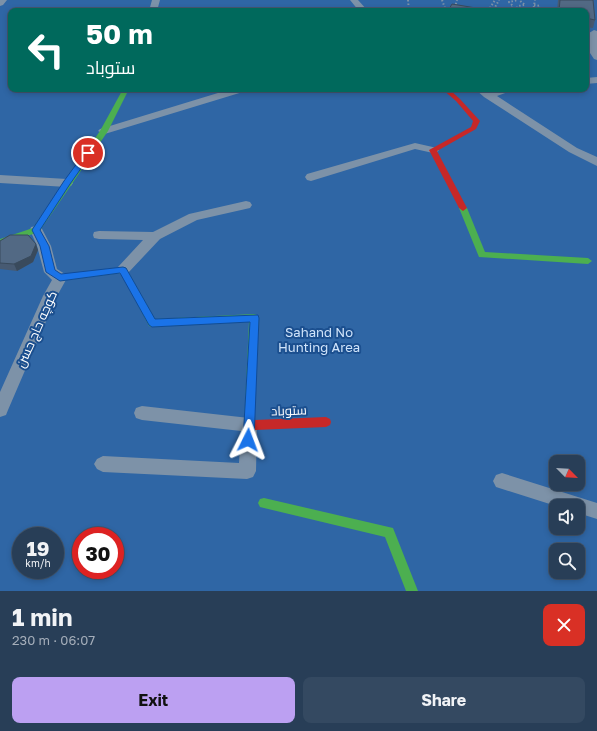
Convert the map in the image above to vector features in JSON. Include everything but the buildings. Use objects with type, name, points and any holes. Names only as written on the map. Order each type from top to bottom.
[{"type":"street","points":[[0,3],[3,0]]},
{"type":"street","points":[[354,0],[360,8]]},
{"type":"street","points":[[592,33],[593,50],[597,58]]},
{"type":"street","points":[[0,242],[36,230],[104,131],[124,92]]},
{"type":"street","points":[[104,131],[232,92]]},
{"type":"street","points":[[311,177],[415,146],[433,150],[474,128],[477,122],[458,100],[449,92]]},
{"type":"street","points":[[484,92],[573,150],[597,162]]},
{"type":"street","points":[[433,150],[460,201],[482,255],[588,261]]},
{"type":"street","points":[[0,179],[67,183]]},
{"type":"street","points":[[60,278],[123,270],[155,236],[193,217],[246,205]]},
{"type":"street","name":"کوچه حاج حسن","points":[[0,410],[50,296],[60,278],[51,272],[44,246],[36,230]]},
{"type":"street","points":[[99,235],[155,236]]},
{"type":"street","points":[[103,464],[247,471],[254,318],[152,323],[123,270]]},
{"type":"street","points":[[142,413],[249,425]]},
{"type":"street","name":"ستوباد","points":[[249,425],[326,422]]},
{"type":"street","points":[[502,481],[597,511]]},
{"type":"street","points":[[264,503],[389,532],[412,591]]},
{"type":"path","points":[[512,8],[514,6],[509,2],[518,0],[525,5],[518,6],[517,8]]},
{"type":"path","points":[[534,8],[535,0]]},
{"type":"path","points":[[534,5],[540,6],[540,8]]},
{"type":"green space","name":"Sahand No Hunting Area","points":[[0,0],[597,0],[597,591],[0,591]]},
{"type":"traffic: fast","points":[[0,242],[36,230],[104,131],[124,92]]},
{"type":"traffic: fast","points":[[463,208],[482,255],[588,261]]},
{"type":"traffic: fast","points":[[60,278],[123,270],[152,323],[254,318],[249,425],[255,425]]},
{"type":"traffic: fast","points":[[264,503],[389,532],[412,591]]},
{"type":"traffic: jam","points":[[449,92],[477,121],[474,128],[433,150],[463,208]]},
{"type":"traffic: jam","points":[[255,425],[326,422]]},
{"type":"route","points":[[88,153],[36,230],[44,246],[47,262],[51,272],[60,278],[123,270],[152,323],[254,318],[248,440]]}]
